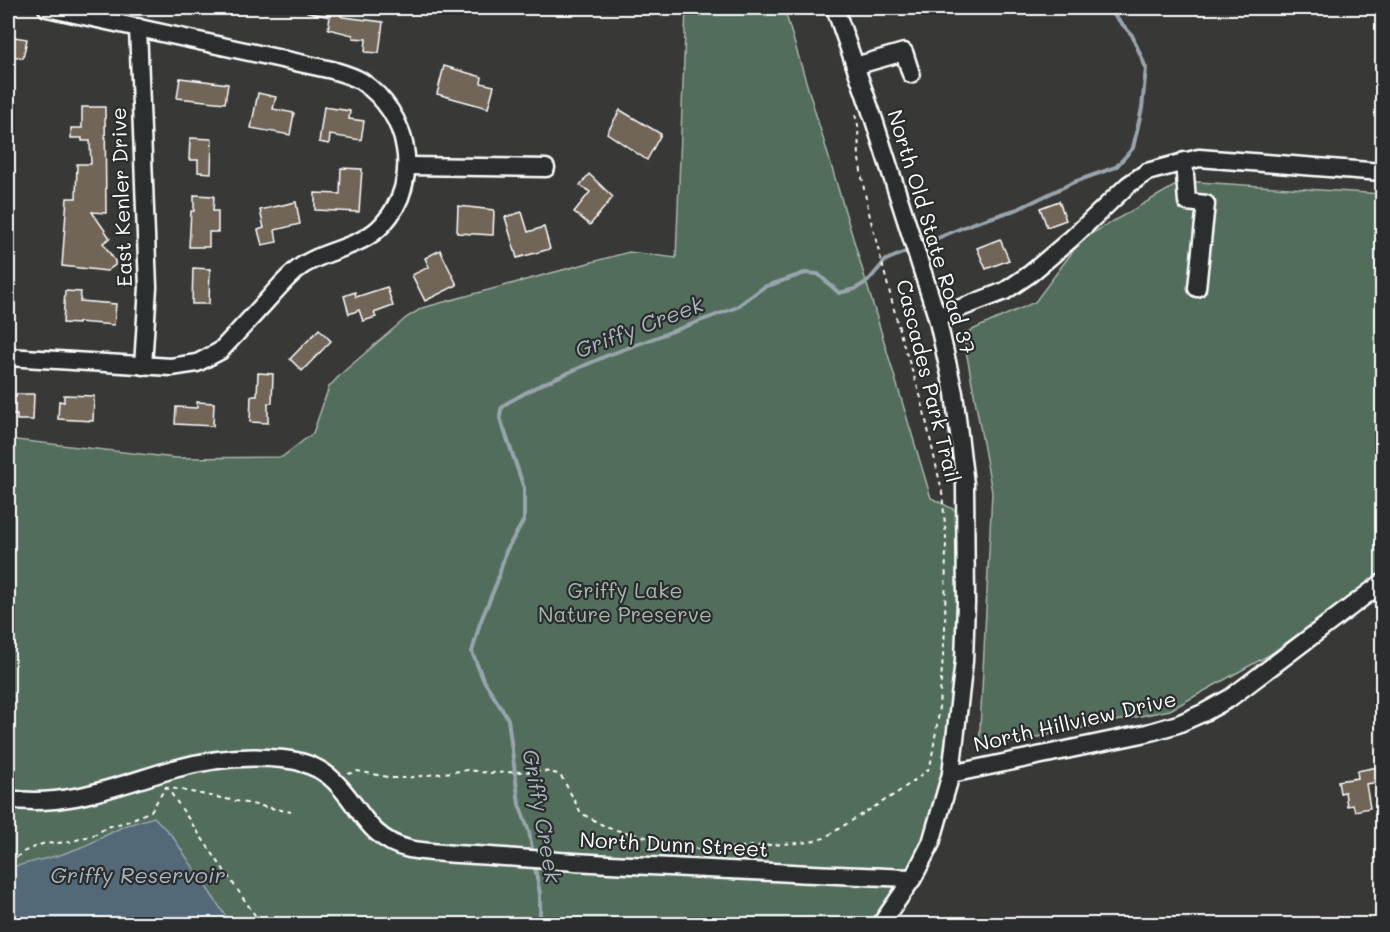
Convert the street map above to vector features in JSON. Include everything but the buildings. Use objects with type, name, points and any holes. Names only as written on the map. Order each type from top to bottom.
[{"type":"street","points":[[8,357],[171,367],[197,363],[220,351],[300,267],[363,240],[379,229],[400,196],[408,166],[406,148],[396,119],[380,98],[360,80],[332,70],[47,8]]},
{"type":"street","name":"North Old State Road 37","points":[[835,8],[938,317],[958,419],[967,516],[964,661],[951,774],[931,843],[913,878],[881,924]]},
{"type":"street","name":"East Kenler Drive","points":[[138,27],[148,287],[143,366]]},
{"type":"street","points":[[855,66],[903,52],[911,74]]},
{"type":"street","points":[[938,317],[1005,291],[1030,274],[1128,185],[1147,172],[1184,161],[1210,159],[1383,172]]},
{"type":"street","points":[[1184,161],[1186,202],[1206,204],[1197,288]]},
{"type":"street","points":[[408,166],[546,168]]},
{"type":"street","name":"North Hillview Drive","points":[[951,774],[1147,733],[1178,724],[1230,698],[1383,583]]},
{"type":"street","name":"North Dunn Street","points":[[8,799],[45,802],[74,799],[207,761],[241,758],[283,759],[303,762],[325,772],[337,782],[376,833],[393,844],[424,851],[730,871],[913,878]]},
{"type":"path","name":"Cascades Park Trail","points":[[337,782],[351,772],[357,771],[393,778],[468,770],[489,773],[544,771],[558,774],[568,785],[581,813],[608,828],[701,850],[810,842],[824,838],[897,793],[928,770],[934,747],[942,678],[946,536],[942,492],[932,442],[864,189],[858,125],[852,103]]},
{"type":"path","points":[[8,860],[13,860],[23,852],[42,844],[70,842],[96,834],[151,811],[166,787],[168,779]]},
{"type":"path","points":[[166,787],[291,812]]},
{"type":"path","points":[[166,787],[261,924]]},
{"type":"green space","name":"Griffy Lake Nature Preserve","points":[[686,8],[784,8],[931,498],[969,517],[943,806],[882,924],[8,924],[8,439],[176,458],[282,457],[313,433],[329,387],[342,373],[406,318],[422,308],[629,252],[676,258]]},
{"type":"green space","points":[[1183,181],[1382,194],[1382,574],[1269,655],[1170,710],[979,749],[992,492],[963,334],[1035,302],[1082,239]]},
{"type":"water","name":"Griffy Reservoir","points":[[154,817],[173,837],[231,924],[8,924],[8,868],[60,855],[87,845],[124,826]]},
{"type":"waterway","name":"Griffy Creek","points":[[919,246],[971,224],[1018,209],[1074,182],[1116,167],[1133,148],[1142,108],[1146,68],[1132,35],[1113,14],[1111,8]]},
{"type":"waterway","name":"Griffy Creek","points":[[533,855],[529,831],[519,804],[508,719],[483,679],[472,652],[506,551],[524,520],[524,488],[500,418],[501,409],[507,403],[538,386],[606,356],[735,308],[764,287],[805,273],[818,274],[839,293],[855,289],[868,281],[886,260],[910,250]]},
{"type":"waterway","name":"Griffy Creek","points":[[534,863],[540,894],[540,924]]}]
